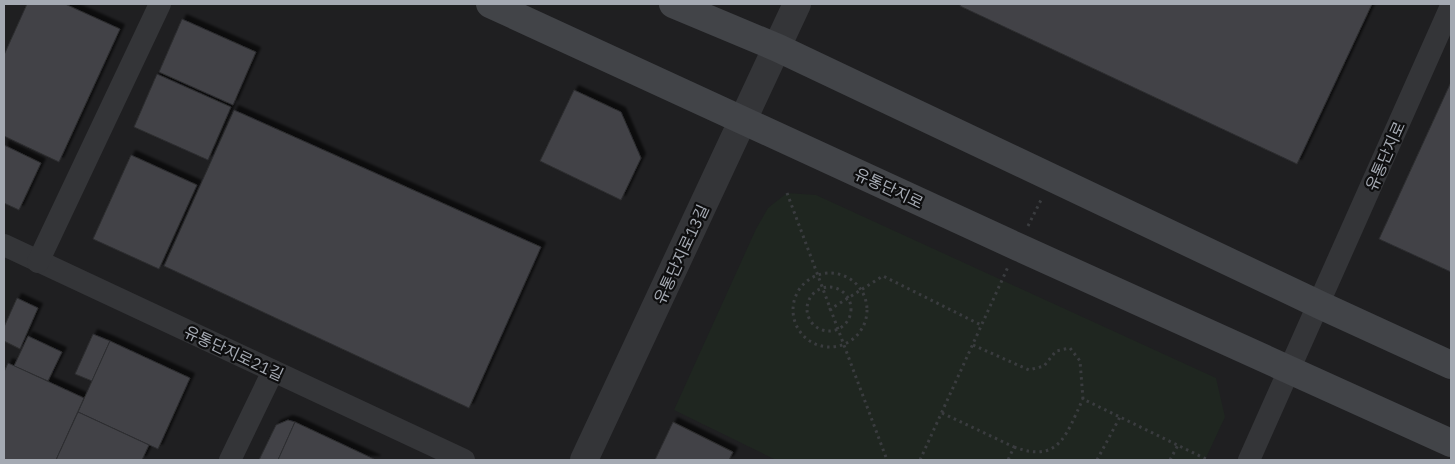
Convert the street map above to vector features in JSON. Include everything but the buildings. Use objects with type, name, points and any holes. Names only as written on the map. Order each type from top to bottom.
[{"type":"main road","name":"유통단지로","points":[[490,4],[743,122],[1451,442]]},
{"type":"main road","points":[[673,4],[778,48],[1320,306],[1451,365]]},
{"type":"street","points":[[38,262],[160,4]]},
{"type":"street","name":"유통단지로13길","points":[[584,460],[797,4]]},
{"type":"street","name":"유통단지로","points":[[1250,460],[1320,306],[1451,6]]},
{"type":"street","name":"유통단지로21길","points":[[4,246],[464,460]]},
{"type":"street","points":[[230,460],[273,371]]},
{"type":"path","points":[[787,193],[887,460]]},
{"type":"path","points":[[836,273],[848,278],[861,290],[867,307],[866,319],[861,330],[853,338],[843,344],[831,347],[814,343],[800,332],[794,321],[793,308],[795,296],[802,285],[817,275],[836,273]]},
{"type":"path","points":[[830,310],[883,276],[981,325]]},
{"type":"path","points":[[920,460],[1002,280]]},
{"type":"path","points":[[821,288],[837,288],[848,298],[852,313],[844,326],[838,330],[831,332],[817,328],[808,318],[806,310],[810,297],[821,288]]},
{"type":"path","points":[[942,413],[1031,454],[1044,453],[1054,449],[1064,437],[1083,399],[1080,361],[1070,348],[1056,351],[1044,366],[1029,370],[973,345]]},
{"type":"path","points":[[1083,399],[1206,458]]},
{"type":"path","points":[[1097,460],[1120,417]]},
{"type":"path","points":[[1170,460],[1178,445]]},
{"type":"path","points":[[1008,460],[1014,447]]},
{"type":"shaded area","points":[[4,4],[1451,4],[1451,460],[4,460]]},
{"type":"shaded area","points":[[787,193],[816,195],[1216,378],[1225,417],[1205,460],[776,460],[674,410],[756,229],[768,208]]}]
